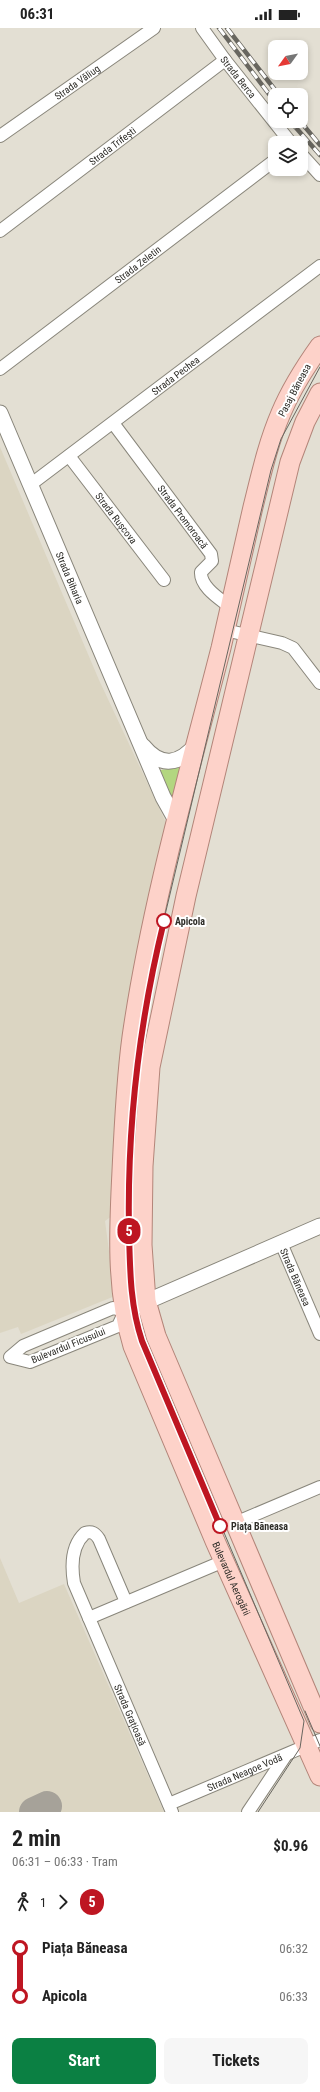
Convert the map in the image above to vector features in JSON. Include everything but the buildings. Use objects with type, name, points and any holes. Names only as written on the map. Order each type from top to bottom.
[{"type":"main road","name":"Pasaj Băneasa","points":[[177,822],[225,630],[262,470],[272,436],[292,391],[320,346]]},
{"type":"main road","points":[[320,393],[295,446],[186,896],[150,1067],[142,1210],[143,1265],[146,1301],[156,1336],[320,1723]]},
{"type":"main road","name":"Bulevardul Aerogării","points":[[177,822],[145,960],[129,1061],[121,1201],[121,1262],[125,1311],[133,1346],[224,1561],[313,1743],[320,1776]]},
{"type":"street","name":"Strada Văliug","points":[[0,136],[154,28]]},
{"type":"street","name":"Strada Berca","points":[[202,28],[225,60],[285,136]]},
{"type":"street","name":"Strada Trifești","points":[[0,230],[225,60]]},
{"type":"street","points":[[308,162],[320,175]]},
{"type":"street","name":"Strada Zeletin","points":[[0,369],[268,165]]},
{"type":"street","name":"Strada Pechea","points":[[30,485],[318,271]]},
{"type":"street","name":"Strada Biharia","points":[[0,413],[167,807],[177,822]]},
{"type":"street","name":"Strada Promoroacă","points":[[113,423],[211,554],[212,561],[201,572],[202,579],[212,591],[230,607]]},
{"type":"street","name":"Strada Rușcova","points":[[69,456],[164,580]]},
{"type":"street","points":[[225,630],[282,643],[293,648],[320,683]]},
{"type":"street","name":"Strada Biharia","points":[[140,742],[153,756],[165,761],[176,760],[184,757],[197,744]]},
{"type":"street","name":"Bulevardul Ficusului","points":[[125,1311],[118,1326],[30,1362],[10,1357],[23,1346],[113,1308],[125,1311],[320,1226]]},
{"type":"street","name":"Strada Băneasa","points":[[281,1242],[320,1334]]},
{"type":"street","points":[[235,1523],[320,1487]]},
{"type":"street","name":"Strada Grațioasă","points":[[126,1602],[99,1539],[95,1534],[85,1532],[76,1545],[72,1570],[74,1583],[170,1808]]},
{"type":"street","points":[[89,1618],[224,1561]]},
{"type":"street","name":"Strada Neagoe Vodă","points":[[170,1808],[313,1743]]},
{"type":"street","points":[[248,1812],[287,1754]]},
{"type":"shaded area","points":[[0,447],[99,680],[168,827],[116,1213],[105,1221],[115,1296],[21,1334],[18,1327],[0,1333]]},
{"type":"shaded area","points":[[0,1558],[19,1603],[64,1584],[164,1812],[0,1812]]},
{"type":"green space","points":[[185,766],[175,802],[170,801],[160,774],[161,770]]},
{"type":"taxiway","points":[[34,1812],[47,1806]]},
{"type":"tram line","points":[[258,1812],[300,1748],[304,1721],[138,1330],[131,1288],[128,1183],[133,1104],[142,1024],[160,936],[271,470],[281,439],[320,367]]},
{"type":"tram line","name":"5","points":[[164,921],[142,1024],[133,1104],[128,1183],[131,1288],[133,1307],[142,1341],[220,1526]]},
{"type":"tram line","points":[[305,1711],[320,1746]]},
{"type":"railway","points":[[219,28],[268,93]]},
{"type":"railway","points":[[227,28],[274,88]]},
{"type":"railway","points":[[296,128],[320,155]]},
{"type":"railway","points":[[306,128],[320,145]]},
{"type":"place","name":"Apicola","points":[[164,921]]},
{"type":"place","name":"Piața Băneasa","points":[[220,1526]]}]
